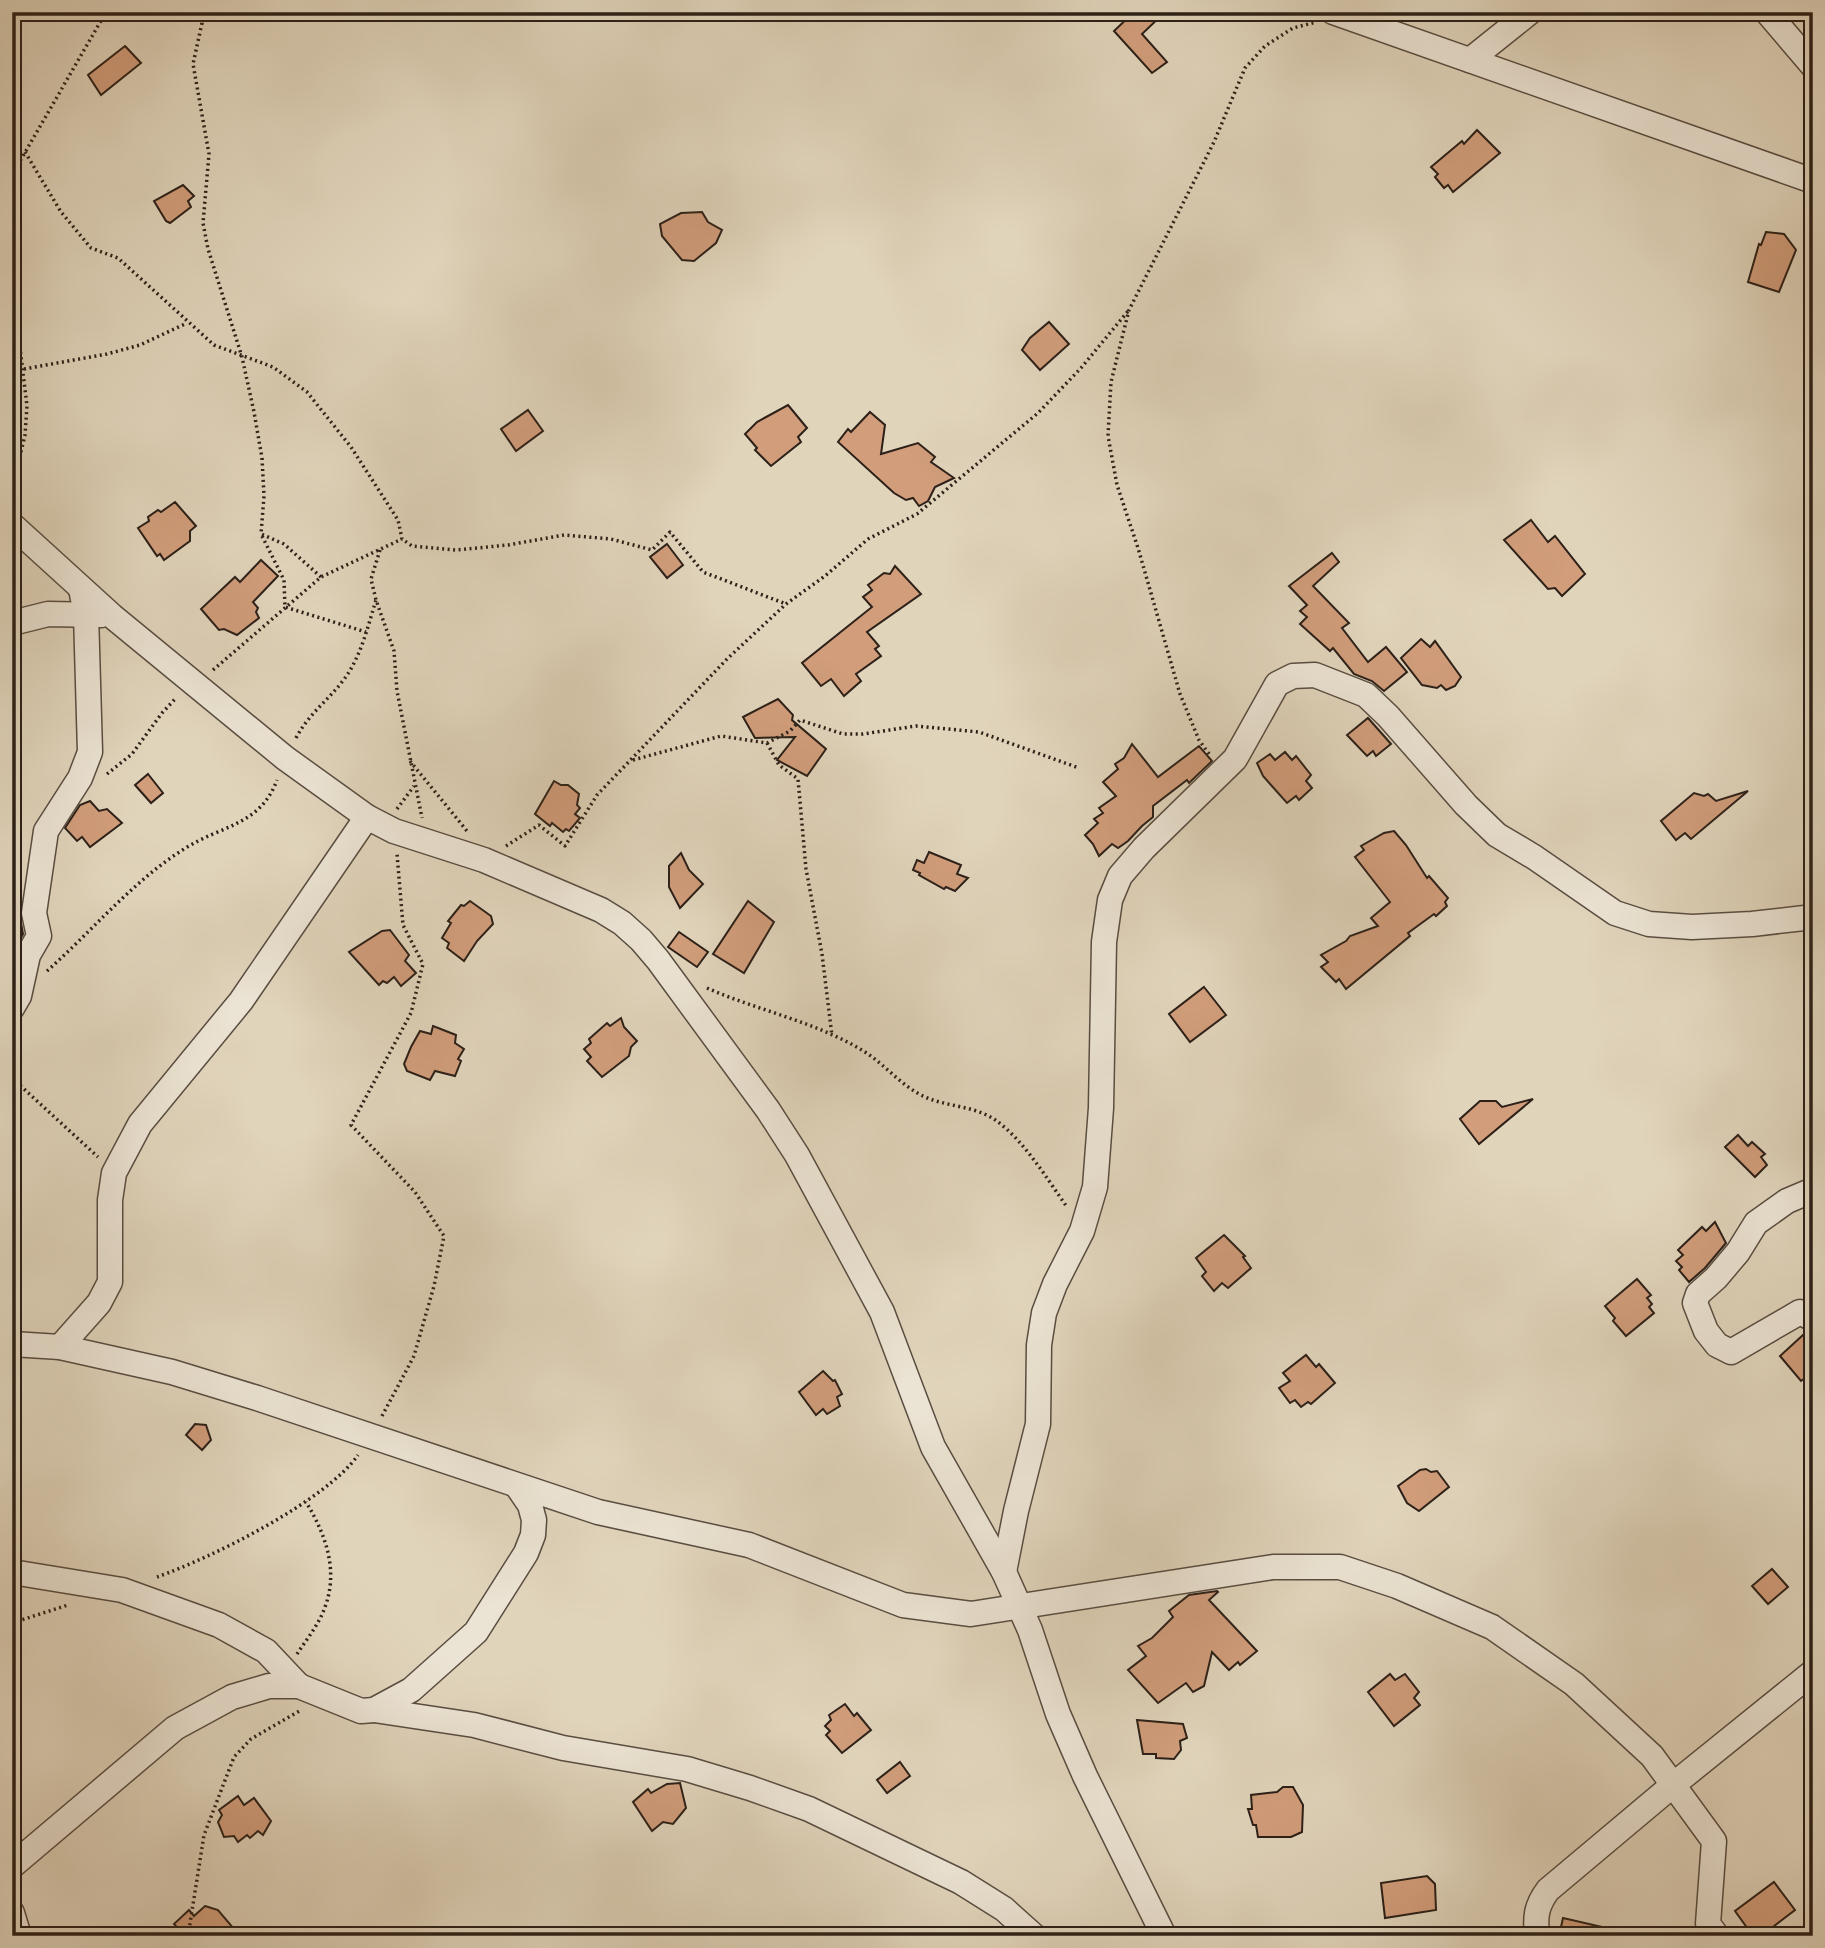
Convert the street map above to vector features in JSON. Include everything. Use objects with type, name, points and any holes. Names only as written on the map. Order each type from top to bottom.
[{"type":"street","points":[[1470,60],[1530,12]]},
{"type":"street","points":[[1768,12],[1813,66]]},
{"type":"street","points":[[1337,14],[1813,181]]},
{"type":"street","points":[[12,525],[83,601],[112,616],[285,758],[367,817],[394,831],[486,859],[601,911],[622,923],[641,940],[674,980],[768,1110],[796,1155],[882,1312],[933,1447],[1004,1572],[1020,1607],[1058,1714],[1085,1776],[1164,1936]]},
{"type":"street","points":[[12,623],[83,601]]},
{"type":"street","points":[[15,1002],[28,955],[39,936],[34,913],[46,831],[80,778],[90,752],[83,601]]},
{"type":"street","points":[[1004,1572],[1038,1424],[1039,1345],[1044,1313],[1055,1284],[1082,1231],[1095,1187],[1101,1108],[1104,942],[1110,900],[1119,876],[1235,759],[1277,684],[1293,676],[1315,675],[1366,695],[1388,716],[1466,805],[1497,835],[1615,913],[1649,923],[1692,927],[1813,917]]},
{"type":"street","points":[[60,1347],[99,1303],[110,1282],[110,1200],[114,1173],[140,1124],[241,1001],[367,817]]},
{"type":"street","points":[[1813,1190],[1787,1200],[1756,1223],[1738,1252],[1698,1294],[1695,1303],[1706,1331],[1717,1345],[1731,1352],[1800,1312],[1813,1319]]},
{"type":"street","points":[[12,1344],[60,1347],[172,1372],[598,1512],[749,1545],[903,1605],[971,1614],[1273,1567],[1340,1567],[1397,1586],[1492,1627],[1574,1684],[1652,1756],[1714,1841],[1708,1924],[1717,1936]]},
{"type":"street","points":[[374,1710],[411,1690],[447,1660],[476,1632],[494,1604],[526,1553],[533,1535],[534,1520],[530,1505],[517,1486]]},
{"type":"street","points":[[12,1572],[122,1590],[219,1625],[267,1651],[293,1678],[325,1697],[361,1711],[374,1710],[474,1725],[564,1748],[687,1769],[750,1787],[808,1809],[961,1882],[1004,1909],[1034,1936]]},
{"type":"street","points":[[1537,1936],[1535,1916],[1539,1903],[1548,1890],[1813,1672]]},
{"type":"street","points":[[12,1866],[175,1728],[232,1697],[293,1678]]},
{"type":"street","points":[[12,1913],[19,1936]]},
{"type":"path","points":[[12,175],[106,12]]},
{"type":"path","points":[[200,12],[202,23],[193,64],[209,154],[203,223],[208,249],[242,357],[262,458],[264,496],[261,534],[284,580],[285,607]]},
{"type":"path","points":[[410,760],[486,859],[539,825],[565,846],[597,795],[727,659],[786,604],[868,540],[917,514],[1038,413],[1081,368],[1129,310],[1214,142],[1245,68],[1265,46],[1293,28],[1337,14]]},
{"type":"path","points":[[25,152],[61,212],[91,247],[118,258],[214,345],[274,368],[307,392],[386,497],[398,520],[402,538],[412,546],[456,550],[508,545],[565,535],[611,540],[652,550],[670,532],[704,572],[786,604]]},
{"type":"path","points":[[12,281],[27,406],[25,435],[12,489]]},
{"type":"path","points":[[1129,310],[1111,382],[1108,408],[1108,436],[1117,485],[1180,694],[1199,740],[1221,771]]},
{"type":"path","points":[[24,369],[140,345],[187,323]]},
{"type":"path","points":[[261,534],[284,544],[321,577]]},
{"type":"path","points":[[102,778],[132,754],[173,701],[321,577],[402,538]]},
{"type":"path","points":[[380,550],[371,579],[394,651],[397,691],[428,841]]},
{"type":"path","points":[[15,1002],[159,868],[184,849],[250,816],[264,806],[272,794],[285,758],[309,716],[344,680],[352,666],[376,600]]},
{"type":"path","points":[[285,607],[366,632]]},
{"type":"path","points":[[631,760],[721,736],[767,743],[790,731],[800,720],[844,734],[916,726],[979,732],[1079,768]]},
{"type":"path","points":[[767,743],[779,765],[798,779],[806,869],[824,965],[832,1036]]},
{"type":"path","points":[[122,1590],[175,1571],[306,1502],[331,1483],[354,1461],[371,1436],[414,1356],[434,1286],[444,1236],[415,1192],[351,1125],[411,1013],[423,964],[403,925],[394,831]]},
{"type":"path","points":[[674,980],[706,988],[832,1036],[866,1053],[919,1094],[937,1102],[984,1113],[1001,1124],[1046,1177],[1082,1231]]},
{"type":"path","points":[[13,1079],[114,1173]]},
{"type":"path","points":[[293,1678],[326,1605],[330,1581],[326,1538],[306,1502]]},
{"type":"path","points":[[12,1623],[72,1604],[95,1586]]},
{"type":"path","points":[[188,1936],[204,1835],[234,1757],[251,1739],[325,1697]]},
{"type":"building","points":[[1134,12],[1165,12],[1142,34],[1167,62],[1152,73],[1114,31]]},
{"type":"building","points":[[125,46],[141,63],[101,95],[88,75]]},
{"type":"building","points":[[1477,130],[1500,153],[1453,192],[1448,185],[1444,188],[1435,177],[1438,174],[1431,167],[1462,141],[1464,144]]},
{"type":"building","points":[[183,185],[194,196],[188,201],[191,207],[170,223],[154,201]]},
{"type":"building","points":[[702,212],[708,222],[722,230],[716,243],[694,261],[682,260],[662,236],[660,224],[681,213]]},
{"type":"building","points":[[1766,232],[1784,234],[1796,250],[1779,292],[1748,282],[1759,244],[1761,245]]},
{"type":"building","points":[[1049,322],[1069,344],[1040,370],[1022,350],[1030,338]]},
{"type":"building","points":[[788,405],[807,428],[798,437],[801,442],[771,466],[755,450],[757,448],[745,434],[757,422]]},
{"type":"building","points":[[528,410],[543,431],[516,451],[501,429]]},
{"type":"building","points":[[870,412],[885,425],[881,454],[918,443],[935,457],[931,462],[954,478],[935,487],[928,501],[919,506],[913,498],[906,500],[894,493],[838,442],[848,429],[851,432]]},
{"type":"building","points":[[175,502],[196,526],[190,531],[190,541],[164,560],[160,554],[157,556],[138,528],[149,521],[148,517]]},
{"type":"building","points":[[1531,520],[1548,542],[1555,536],[1585,574],[1562,596],[1555,588],[1548,589],[1504,540]]},
{"type":"building","points":[[667,544],[683,565],[667,578],[650,557]]},
{"type":"building","points":[[1332,553],[1339,562],[1313,586],[1349,623],[1342,628],[1368,662],[1386,647],[1407,672],[1384,691],[1372,681],[1354,674],[1333,648],[1330,651],[1300,624],[1307,617],[1300,611],[1307,605],[1289,586]]},
{"type":"building","points":[[261,560],[278,576],[253,602],[258,608],[256,612],[259,618],[237,635],[224,629],[219,630],[201,609],[235,577],[240,582]]},
{"type":"building","points":[[895,566],[921,594],[867,632],[879,646],[875,649],[881,656],[856,674],[861,681],[844,696],[831,679],[821,686],[802,663],[872,607],[863,597],[872,590],[868,585],[884,573],[890,574]]},
{"type":"building","points":[[1421,639],[1430,647],[1435,641],[1461,677],[1455,686],[1446,690],[1441,685],[1437,688],[1422,685],[1401,658]]},
{"type":"building","points":[[778,699],[793,715],[792,720],[826,749],[807,776],[777,760],[795,737],[755,738],[743,717]]},
{"type":"building","points":[[1368,718],[1391,744],[1376,756],[1373,751],[1367,756],[1347,735]]},
{"type":"building","points":[[1132,744],[1158,777],[1199,746],[1212,761],[1189,783],[1187,780],[1153,806],[1153,817],[1128,841],[1118,848],[1112,844],[1099,856],[1085,835],[1098,823],[1094,819],[1103,813],[1099,808],[1116,796],[1103,782],[1118,769],[1115,764],[1124,758]]},
{"type":"building","points":[[1285,752],[1292,760],[1296,756],[1311,775],[1306,781],[1312,788],[1299,800],[1296,796],[1287,803],[1263,776],[1257,763],[1270,754],[1275,760]]},
{"type":"building","points":[[148,774],[163,793],[151,803],[135,785]]},
{"type":"building","points":[[554,781],[568,785],[579,794],[577,805],[580,808],[575,814],[580,818],[569,831],[566,829],[563,832],[552,823],[550,826],[535,814]]},
{"type":"building","points":[[1748,791],[1691,839],[1685,833],[1676,840],[1661,821],[1694,793],[1704,796],[1708,794],[1716,801]]},
{"type":"building","points":[[90,801],[99,811],[107,809],[122,823],[90,847],[82,837],[77,841],[65,828],[80,805]]},
{"type":"building","points":[[1394,831],[1427,878],[1429,876],[1448,898],[1445,902],[1447,906],[1408,933],[1410,936],[1346,989],[1339,979],[1336,982],[1321,967],[1328,962],[1321,955],[1350,936],[1378,926],[1371,918],[1390,902],[1355,857],[1364,850],[1361,846],[1384,833]]},
{"type":"building","points":[[929,852],[961,865],[957,874],[968,878],[955,891],[946,887],[944,889],[913,870],[917,860],[924,863]]},
{"type":"building","points":[[681,853],[689,870],[703,884],[680,908],[669,887],[669,866]]},
{"type":"building","points":[[12,900],[19,912],[23,934],[12,953]]},
{"type":"building","points":[[470,901],[491,916],[493,924],[477,941],[464,961],[447,948],[449,943],[442,938],[451,923],[448,921],[461,905],[464,906]]},
{"type":"building","points":[[748,901],[774,922],[744,973],[713,954]]},
{"type":"building","points":[[390,930],[409,955],[405,961],[416,973],[401,986],[394,977],[379,985],[349,952],[382,931]]},
{"type":"building","points":[[679,932],[708,952],[697,967],[668,947]]},
{"type":"building","points":[[1204,987],[1226,1015],[1190,1042],[1169,1014]]},
{"type":"building","points":[[621,1018],[624,1027],[637,1041],[631,1047],[629,1056],[602,1077],[587,1061],[591,1057],[584,1049],[591,1043],[589,1039],[607,1023],[610,1026]]},
{"type":"building","points":[[433,1026],[456,1035],[455,1043],[464,1049],[458,1059],[461,1061],[455,1076],[435,1071],[430,1080],[407,1071],[404,1064],[420,1031],[431,1034]]},
{"type":"building","points":[[1533,1099],[1479,1144],[1460,1119],[1480,1101],[1496,1101],[1502,1107]]},
{"type":"building","points":[[1738,1135],[1748,1146],[1752,1142],[1765,1154],[1761,1157],[1767,1165],[1755,1177],[1725,1147]]},
{"type":"building","points":[[1715,1222],[1726,1243],[1689,1282],[1679,1270],[1682,1267],[1676,1261],[1683,1255],[1678,1250],[1702,1227],[1706,1231]]},
{"type":"building","points":[[1224,1235],[1245,1256],[1243,1257],[1251,1268],[1228,1288],[1222,1283],[1214,1291],[1202,1276],[1206,1272],[1196,1258]]},
{"type":"building","points":[[1637,1279],[1651,1295],[1647,1298],[1654,1313],[1626,1336],[1605,1306]]},
{"type":"building","points":[[1803,1335],[1813,1347],[1813,1372],[1801,1381],[1780,1356]]},
{"type":"building","points":[[1306,1355],[1316,1367],[1319,1364],[1335,1383],[1311,1404],[1308,1402],[1301,1407],[1295,1400],[1290,1403],[1279,1388],[1290,1381],[1283,1373]]},
{"type":"building","points":[[823,1371],[835,1380],[842,1394],[837,1397],[840,1406],[827,1414],[823,1409],[816,1415],[799,1392]]},
{"type":"building","points":[[195,1424],[206,1425],[211,1440],[202,1450],[186,1435]]},
{"type":"building","points":[[1420,1470],[1437,1471],[1449,1487],[1419,1511],[1407,1503],[1398,1486]]},
{"type":"building","points":[[1772,1569],[1788,1587],[1768,1604],[1752,1586]]},
{"type":"building","points":[[1217,1591],[1209,1600],[1257,1651],[1229,1670],[1212,1652],[1204,1686],[1193,1692],[1186,1683],[1158,1703],[1128,1670],[1146,1656],[1138,1646],[1152,1638],[1173,1617],[1169,1611],[1189,1595]]},
{"type":"building","points":[[1390,1674],[1395,1680],[1405,1674],[1419,1692],[1414,1698],[1420,1705],[1394,1726],[1368,1692]]},
{"type":"building","points":[[845,1704],[854,1716],[857,1713],[871,1730],[842,1753],[826,1735],[830,1731],[825,1726],[831,1720],[829,1715]]},
{"type":"building","points":[[1137,1720],[1183,1724],[1187,1738],[1180,1741],[1181,1750],[1174,1759],[1143,1754]]},
{"type":"building","points":[[900,1762],[910,1776],[887,1793],[877,1780]]},
{"type":"building","points":[[680,1783],[686,1808],[673,1824],[663,1822],[652,1831],[633,1802],[648,1789],[651,1793],[667,1784]]},
{"type":"building","points":[[1283,1787],[1293,1787],[1303,1805],[1302,1832],[1291,1837],[1258,1837],[1256,1825],[1253,1825],[1248,1809],[1252,1809],[1251,1795],[1277,1792]]},
{"type":"building","points":[[238,1796],[244,1805],[254,1798],[271,1821],[263,1835],[258,1831],[250,1838],[247,1835],[238,1842],[234,1836],[224,1837],[218,1822],[222,1815],[219,1810]]},
{"type":"building","points":[[1427,1876],[1435,1884],[1436,1910],[1385,1918],[1381,1883]]},
{"type":"building","points":[[1774,1882],[1795,1910],[1761,1936],[1753,1936],[1735,1911]]},
{"type":"building","points":[[205,1906],[218,1910],[240,1936],[185,1936],[174,1924],[189,1910],[194,1916]]},
{"type":"building","points":[[1563,1918],[1611,1929],[1610,1936],[1559,1936]]}]
